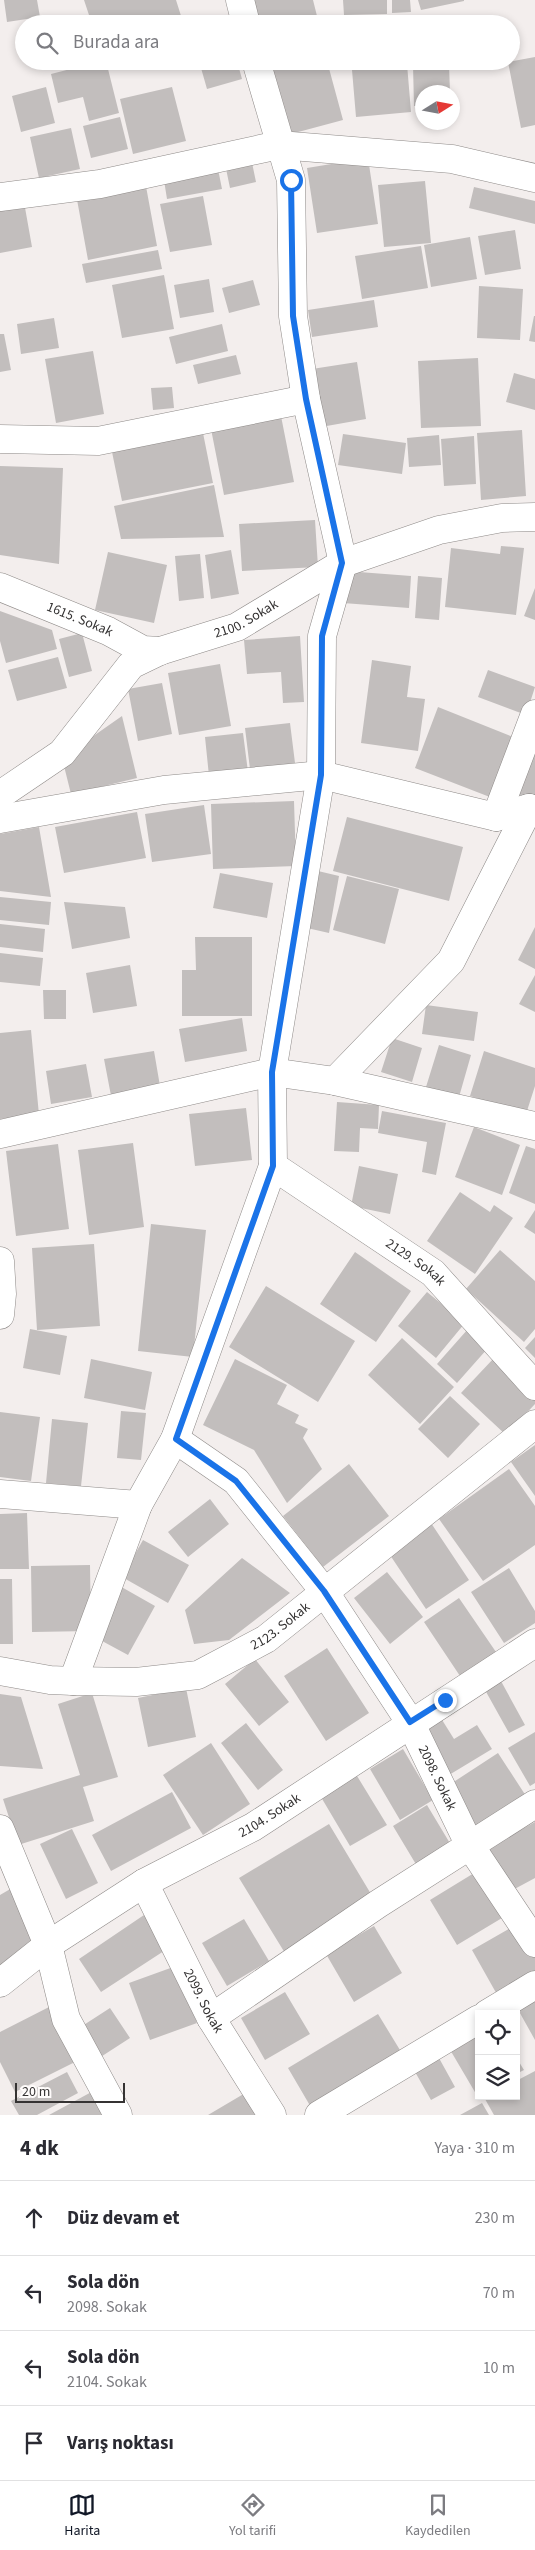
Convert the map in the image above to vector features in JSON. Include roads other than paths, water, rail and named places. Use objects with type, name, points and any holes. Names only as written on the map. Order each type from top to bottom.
[{"type":"street","points":[[240,0],[244,15]]},
{"type":"street","points":[[73,1681],[138,1505],[176,1439],[273,1166],[272,1072],[321,775],[322,636],[342,563],[306,399],[293,316],[291,180],[279,145],[258,70]]},
{"type":"street","points":[[0,196],[100,184],[279,145],[452,159],[535,178]]},
{"type":"street","points":[[0,439],[98,441],[306,399]]},
{"type":"street","name":"2100. Sokak","points":[[0,795],[62,753],[131,666],[160,651],[237,627],[342,563],[438,530],[502,518],[535,517]]},
{"type":"street","name":"1615. Sokak","points":[[0,587],[108,631],[143,650],[160,651]]},
{"type":"street","points":[[496,817],[535,714]]},
{"type":"street","points":[[0,819],[164,790],[321,775],[496,817],[532,810]]},
{"type":"street","points":[[335,1081],[451,961],[532,810]]},
{"type":"street","points":[[0,1134],[272,1072],[335,1081],[535,1126]]},
{"type":"street","name":"2129. Sokak","points":[[273,1166],[433,1273],[535,1386]]},
{"type":"street","points":[[0,1261],[2,1294],[0,1315]]},
{"type":"street","name":"2123. Sokak","points":[[0,1671],[50,1680],[73,1681],[136,1682],[198,1675],[266,1639],[535,1424]]},
{"type":"street","name":"2098. Sokak","points":[[176,1439],[236,1481],[324,1591],[410,1722],[469,1844],[535,1943]]},
{"type":"street","points":[[0,1494],[138,1505]]},
{"type":"street","name":"2104. Sokak","points":[[0,1983],[48,1945],[144,1883],[253,1827],[410,1722],[535,1643]]},
{"type":"street","points":[[211,2018],[469,1844],[535,1804]]},
{"type":"street","points":[[0,1829],[48,1945],[66,2020],[118,2115]]},
{"type":"street","name":"2099. Sokak","points":[[144,1883],[211,2018],[272,2115]]},
{"type":"street","points":[[494,2010],[535,1985]]},
{"type":"street","points":[[319,2115],[475,2021]]}]
